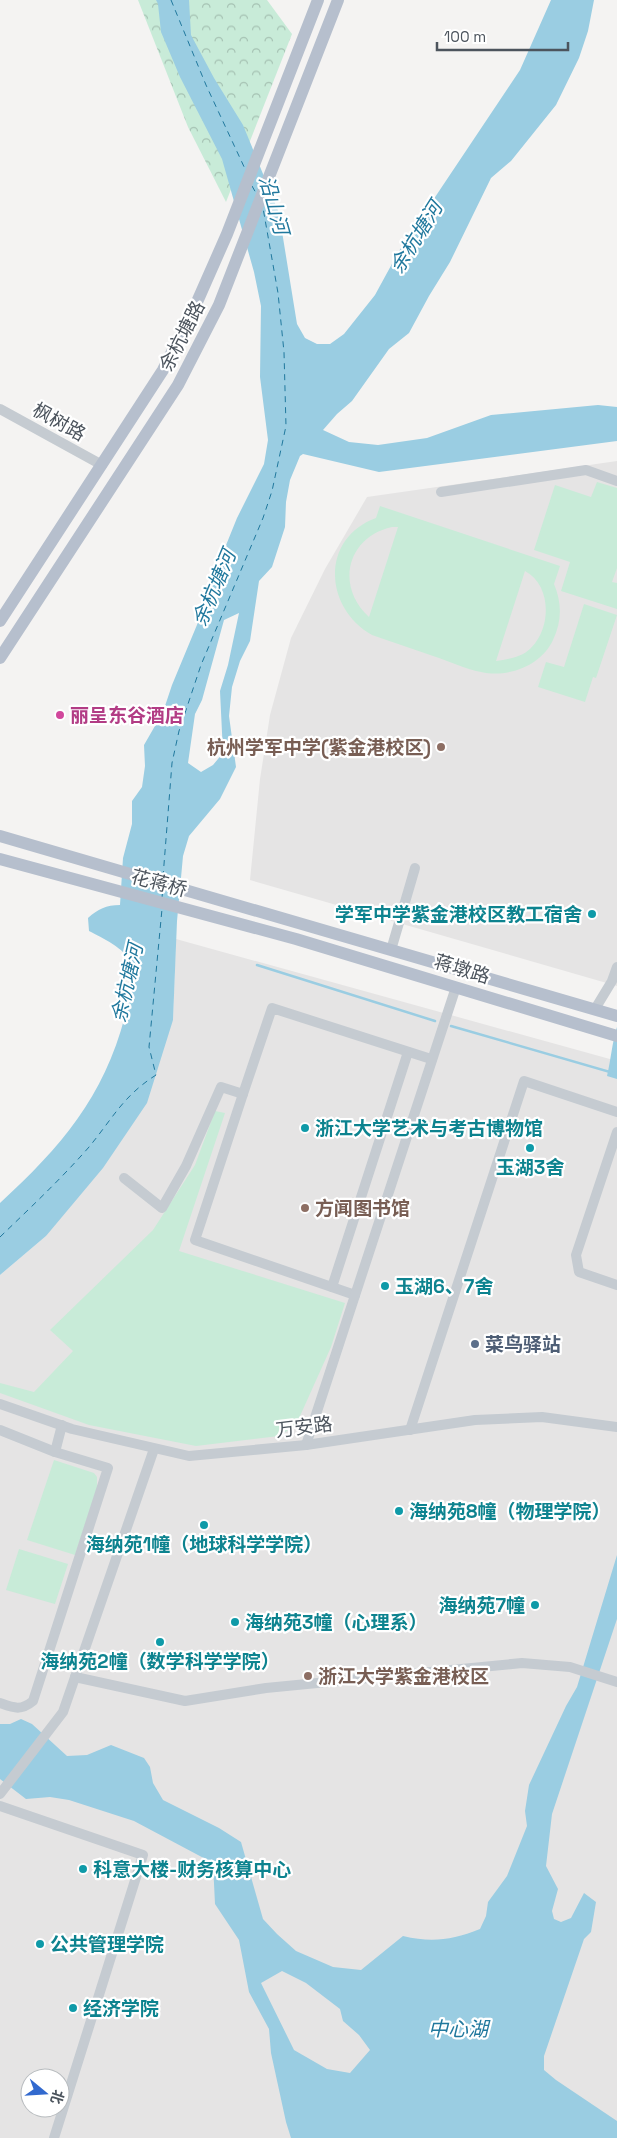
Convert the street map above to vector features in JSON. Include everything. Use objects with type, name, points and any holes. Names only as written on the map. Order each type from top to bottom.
[{"type":"main road","name":"余杭塘路","points":[[0,621],[163,370],[197,302],[227,234],[318,0]]},
{"type":"main road","name":"余杭塘路","points":[[0,658],[178,385],[220,305],[338,0]]},
{"type":"main road","name":"花蒋桥","points":[[0,836],[302,924]]},
{"type":"main road","name":"花蒋桥","points":[[6,861],[296,939]]},
{"type":"main road","name":"蒋墩路","points":[[302,924],[606,1013]]},
{"type":"main road","name":"蒋墩路","points":[[296,939],[617,1036]]},
{"type":"street","name":"枫树路","points":[[0,409],[102,465]]},
{"type":"street","points":[[441,492],[586,470],[617,481]]},
{"type":"street","points":[[391,950],[415,868]]},
{"type":"street","points":[[606,1013],[617,966]]},
{"type":"street","points":[[306,1445],[456,987]]},
{"type":"street","points":[[355,1295],[195,1240],[272,1008],[431,1059]]},
{"type":"street","points":[[332,1287],[408,1052]]},
{"type":"street","points":[[410,1430],[524,1081],[617,1112]]},
{"type":"street","points":[[124,1178],[162,1208],[186,1166],[221,1087],[243,1094]]},
{"type":"street","points":[[617,1132],[576,1255],[579,1272],[617,1285]]},
{"type":"street","name":"万安路","points":[[0,1404],[62,1426],[189,1456],[306,1445],[475,1420],[542,1417],[617,1427]]},
{"type":"street","points":[[55,1452],[62,1426]]},
{"type":"street","points":[[0,1430],[55,1452],[108,1468],[33,1701],[27,1706],[17,1709],[0,1703]]},
{"type":"street","points":[[0,1794],[63,1712],[154,1449]]},
{"type":"street","points":[[75,1677],[185,1701],[266,1688],[512,1664],[570,1667],[615,1681]]},
{"type":"street","points":[[0,1806],[143,1855],[54,2138]]},
{"type":"shaded area","name":"杭州学军中学(紫金港校区)","points":[[617,461],[617,986],[250,880],[260,779],[270,715],[291,638],[325,569],[367,497]]},
{"type":"shaded area","name":"浙江大学紫金港校区","points":[[176,939],[617,1061],[617,2138],[0,2138],[0,1275],[46,1236],[173,1020]]},
{"type":"green space","points":[[138,0],[267,0],[292,34],[226,202],[188,127]]},
{"type":"green space","points":[[597,482],[617,488],[617,568],[612,582],[617,583],[617,609],[561,591],[570,562],[534,550],[555,485],[591,497]]},
{"type":"green space","points":[[380,506],[560,566],[554,584],[560,605],[558,626],[548,649],[540,657],[523,668],[502,673],[481,672],[372,635],[356,623],[344,608],[337,591],[335,574],[338,556],[345,541],[358,528],[376,518]],"holes":[[[398,527],[369,617],[358,605],[352,591],[349,578],[351,564],[356,552],[365,541],[377,532]],[[525,571],[535,579],[541,588],[546,612],[544,625],[539,637],[523,654],[510,659],[496,661]]]},
{"type":"green space","points":[[584,604],[617,615],[596,678],[593,677],[585,702],[538,687],[546,662],[564,667]]},
{"type":"green space","points":[[215,1111],[225,1113],[179,1251],[345,1303],[331,1347],[296,1425],[279,1436],[196,1446],[89,1425],[0,1393],[0,1383],[34,1392],[73,1351],[50,1330],[153,1230],[195,1165]]},
{"type":"green space","points":[[54,1460],[94,1473],[97,1477],[97,1488],[75,1555],[27,1540]]},
{"type":"green space","points":[[19,1549],[68,1564],[55,1604],[6,1590]]},
{"type":"water","points":[[156,0],[189,0],[191,35],[214,78],[243,125],[279,213],[297,324],[305,338],[317,344],[330,344],[344,334],[375,295],[399,251],[520,70],[551,0],[594,0],[588,31],[579,58],[556,105],[511,161],[491,178],[450,262],[409,333],[389,349],[352,401],[323,430],[349,442],[378,445],[427,438],[491,415],[598,405],[617,407],[617,441],[379,472],[303,454],[300,456],[290,480],[286,502],[285,527],[272,567],[259,581],[250,641],[240,661],[232,687],[229,716],[236,767],[220,799],[189,836],[183,856],[177,921],[173,1020],[147,1103],[103,1168],[46,1236],[0,1275],[0,1203],[43,1161],[78,1118],[106,1069],[117,1042],[132,988],[133,975],[131,963],[119,948],[89,931],[88,918],[102,908],[120,905],[123,858],[132,824],[132,801],[142,787],[145,766],[144,745],[163,712],[199,620],[203,602],[237,518],[264,464],[268,440],[260,377],[261,306],[254,272],[222,159],[180,77],[161,32]],"holes":[[[239,613],[228,665],[220,691],[223,753],[213,765],[201,772],[188,763],[195,714],[202,700],[224,620]]]},
{"type":"water","points":[[617,1027],[617,1079],[607,1076]]},
{"type":"water","name":"中心湖","points":[[617,1555],[617,1619],[552,1814],[546,1866],[558,1889],[552,1911],[554,1919],[561,1922],[571,1918],[584,1893],[596,1902],[591,1932],[584,1939],[544,2056],[544,2070],[617,2121],[617,2138],[291,2138],[271,2053],[269,2029],[249,1992],[239,1940],[215,1904],[213,1863],[134,1821],[69,1800],[50,1797],[26,1799],[0,1779],[0,1724],[10,1724],[21,1719],[32,1724],[67,1756],[87,1755],[111,1745],[144,1758],[150,1767],[153,1783],[163,1800],[219,1828],[241,1842],[263,1919],[277,1934],[296,1951],[333,1967],[361,1970],[403,1936],[433,1940],[460,1936],[480,1929],[486,1916],[488,1902],[507,1876],[527,1826],[525,1811],[529,1785],[566,1706],[577,1687]],"holes":[[[282,1971],[306,1983],[340,2009],[343,2021],[359,2035],[370,2050],[350,2073],[327,2069],[294,2050],[261,1983]]]},
{"type":"waterway","points":[[257,965],[435,1021]]},
{"type":"waterway","points":[[451,1026],[617,1074]]},
{"type":"ferry route","points":[[171,0],[206,85],[246,171]]},
{"type":"ferry route","points":[[252,186],[256,193]]},
{"type":"ferry route","points":[[163,877],[172,763],[179,731],[201,665],[263,518],[272,491],[286,426],[284,352],[278,293],[263,208]]},
{"type":"ferry route","points":[[162,897],[163,889]]},
{"type":"ferry route","points":[[0,1237],[78,1159],[127,1099],[156,1075],[149,1047],[162,909]]},
{"type":"place","name":"丽呈东谷酒店","points":[[60,715]]},
{"type":"place","name":"杭州学军中学(紫金港校区)","points":[[441,747]]},
{"type":"place","name":"学军中学紫金港校区教工宿舍","points":[[592,914]]},
{"type":"place","name":"浙江大学艺术与考古博物馆","points":[[305,1128]]},
{"type":"place","name":"玉湖3舍","points":[[530,1148]]},
{"type":"place","name":"方闻图书馆","points":[[305,1208]]},
{"type":"place","name":"玉湖6、7舍","points":[[385,1286]]},
{"type":"place","name":"菜鸟驿站","points":[[475,1344]]},
{"type":"place","name":"海纳苑8幢（物理学院）","points":[[399,1511]]},
{"type":"place","name":"海纳苑1幢（地球科学学院）","points":[[204,1525]]},
{"type":"place","name":"海纳苑7幢","points":[[535,1605]]},
{"type":"place","name":"海纳苑3幢（心理系）","points":[[235,1622]]},
{"type":"place","name":"海纳苑2幢（数学科学学院）","points":[[160,1642]]},
{"type":"place","name":"浙江大学紫金港校区","points":[[308,1676]]},
{"type":"place","name":"科意大楼-财务核算中心","points":[[83,1869]]},
{"type":"place","name":"公共管理学院","points":[[40,1944]]},
{"type":"place","name":"经济学院","points":[[73,2008]]},
{"type":"water label","name":"沿山河","points":[[274,205]]},
{"type":"water label","name":"余杭塘河","points":[[416,237]]},
{"type":"water label","name":"余杭塘河","points":[[214,588]]},
{"type":"water label","name":"余杭塘河","points":[[127,983]]}]
